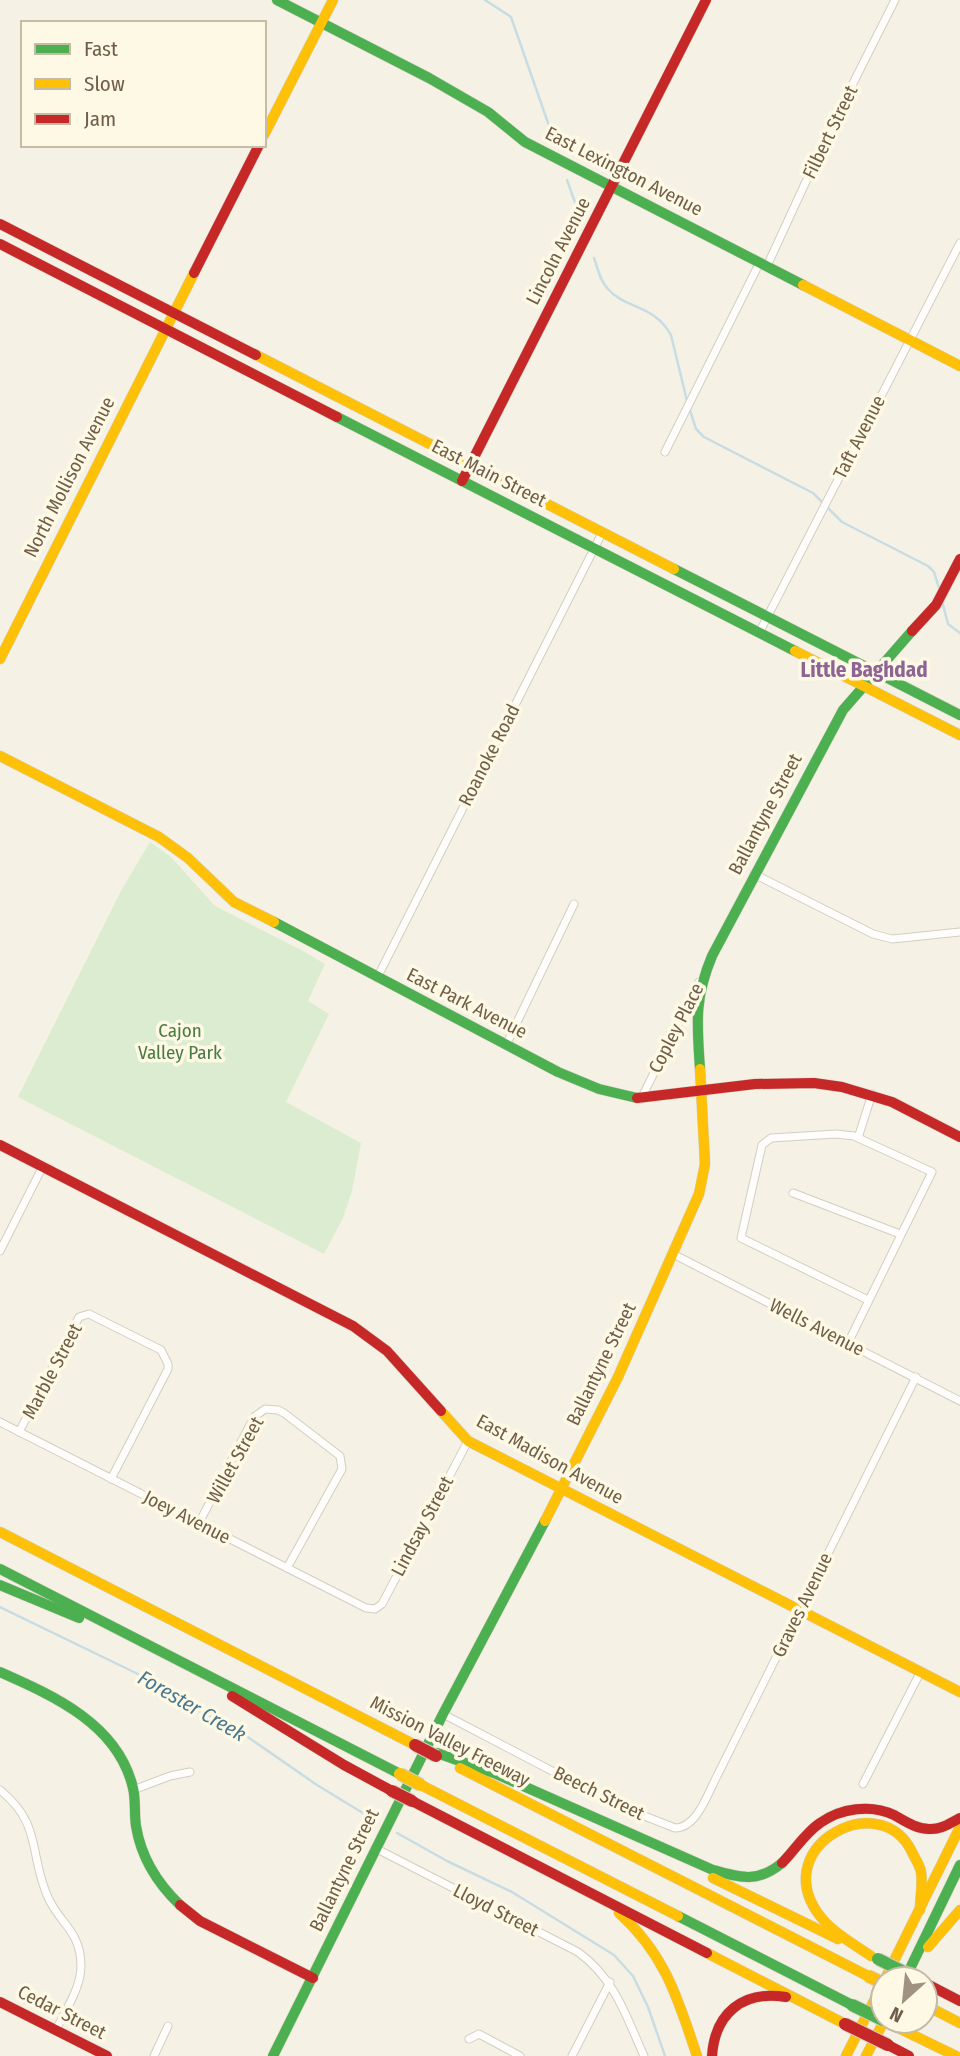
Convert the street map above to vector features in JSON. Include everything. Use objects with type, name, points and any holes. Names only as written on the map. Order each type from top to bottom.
[{"type":"main road","name":"East Lexington Avenue","points":[[277,0],[429,78],[488,112],[526,142],[960,366]]},
{"type":"main road","points":[[266,131],[332,0]]},
{"type":"main road","name":"Lincoln Avenue","points":[[462,481],[706,0]]},
{"type":"main road","name":"North Mollison Avenue","points":[[0,659],[258,147]]},
{"type":"main road","name":"East Main Street","points":[[0,224],[960,715]]},
{"type":"main road","name":"East Main Street","points":[[0,244],[960,736]]},
{"type":"main road","points":[[367,432],[375,415]]},
{"type":"main road","name":"Ballantyne Street","points":[[273,2056],[443,1714],[501,1608],[618,1377],[699,1194],[705,1164],[696,1013],[701,986],[712,956],[838,718],[874,672],[936,605],[960,559]]},
{"type":"main road","name":"East Park Avenue","points":[[0,756],[159,837],[188,858],[216,888],[234,902],[506,1045],[597,1089],[640,1099],[795,1082],[822,1082],[872,1094],[960,1137]]},
{"type":"main road","name":"East Madison Avenue","points":[[0,1144],[353,1326],[387,1351],[468,1441],[802,1609],[960,1692]]},
{"type":"main road","points":[[0,1522],[111,1587]]},
{"type":"main road","name":"Mission Valley Freeway","points":[[0,1532],[869,1976]]},
{"type":"main road","points":[[0,1569],[869,2013]]},
{"type":"main road","points":[[0,1584],[46,1605],[132,1637]]},
{"type":"main road","points":[[180,1661],[264,1716],[392,1791],[906,2055]]},
{"type":"main road","points":[[0,1672],[54,1696],[93,1724],[121,1759],[133,1790],[137,1831],[151,1869],[165,1891],[185,1911],[200,1922],[313,1978]]},
{"type":"main road","points":[[437,1755],[494,1773],[713,1870],[742,1879],[755,1878],[778,1868],[816,1827],[841,1812],[861,1809],[881,1811],[928,1830],[944,1827],[960,1818]]},
{"type":"main road","points":[[875,1957],[821,1918],[810,1900],[805,1880],[806,1872],[811,1854],[822,1839],[838,1828],[856,1822],[876,1824],[896,1832],[911,1846],[917,1859],[921,1878],[920,1910]]},
{"type":"main road","points":[[604,1823],[891,1965]]},
{"type":"main road","points":[[892,1965],[960,1827]]},
{"type":"main road","points":[[912,1965],[960,1865]]},
{"type":"main road","points":[[575,1884],[632,1923],[663,1962],[697,2056]]},
{"type":"main road","points":[[913,1965],[960,1910]]},
{"type":"main road","points":[[939,1990],[956,1998]]},
{"type":"main road","points":[[712,2056],[713,2038],[720,2021],[727,2012],[746,1999],[783,1996],[823,2013]]},
{"type":"main road","name":"Cedar Street","points":[[0,2002],[107,2056]]},
{"type":"main road","points":[[846,2056],[869,2011]]},
{"type":"main road","points":[[939,2012],[960,2023]]},
{"type":"main road","points":[[866,2056],[879,2035]]},
{"type":"main road","points":[[913,2035],[956,2056]]},
{"type":"street","name":"Filbert Street","points":[[665,452],[895,0]]},
{"type":"street","name":"Taft Avenue","points":[[759,632],[960,243]]},
{"type":"street","name":"Roanoke Road","points":[[377,978],[602,533]]},
{"type":"street","points":[[754,874],[873,934],[892,939],[960,932]]},
{"type":"street","points":[[506,1045],[574,904]]},
{"type":"street","name":"Copley Place","points":[[640,1099],[712,956]]},
{"type":"street","points":[[858,1138],[872,1094]]},
{"type":"street","points":[[848,1343],[932,1172],[858,1138],[836,1134],[771,1138],[762,1145],[741,1238],[868,1300]]},
{"type":"street","points":[[0,1251],[43,1166]]},
{"type":"street","points":[[793,1193],[900,1234]]},
{"type":"street","name":"Wells Avenue","points":[[673,1254],[960,1401]]},
{"type":"street","name":"Marble Street","points":[[19,1432],[79,1317],[89,1314],[161,1350],[169,1364],[168,1369],[111,1479]]},
{"type":"street","name":"Graves Avenue","points":[[682,1828],[692,1821],[717,1776],[916,1377]]},
{"type":"street","name":"Willet Street","points":[[199,1523],[254,1417],[265,1409],[278,1410],[340,1456],[342,1469],[287,1568]]},
{"type":"street","name":"Joey Avenue","points":[[0,1422],[366,1608],[375,1609]]},
{"type":"street","name":"Lindsay Street","points":[[375,1609],[382,1604],[468,1441]]},
{"type":"street","points":[[863,1784],[921,1671]]},
{"type":"street","name":"Beech Street","points":[[443,1714],[618,1805],[675,1828],[682,1828]]},
{"type":"street","points":[[133,1790],[170,1776],[190,1772]]},
{"type":"street","points":[[0,1790],[29,1824],[47,1895],[70,1928],[79,1948],[80,1980],[56,2030]]},
{"type":"street","name":"Lloyd Street","points":[[375,1848],[578,1952],[595,1965],[610,1982]]},
{"type":"street","points":[[572,2056],[610,1982]]},
{"type":"street","points":[[610,1982],[644,2056]]},
{"type":"street","points":[[154,2056],[169,2026]]},
{"type":"street","points":[[469,2039],[479,2035],[520,2056]]},
{"type":"green space","name":"Cajon Valley Park","points":[[150,842],[171,857],[215,906],[325,964],[308,1001],[329,1014],[286,1102],[361,1143],[352,1191],[343,1218],[324,1254],[18,1097],[122,889]]},
{"type":"waterway","points":[[485,0],[511,17],[555,143]]},
{"type":"waterway","points":[[567,180],[582,222]]},
{"type":"waterway","points":[[594,258],[605,286],[623,300],[648,312],[664,325],[671,335],[687,401]]},
{"type":"waterway","points":[[689,407],[696,429],[704,437],[813,493],[842,522],[928,566],[934,572],[940,591]]},
{"type":"waterway","points":[[942,601],[948,624],[960,633]]},
{"type":"waterway","name":"Forester Creek","points":[[0,1607],[140,1675],[189,1706],[239,1731],[317,1785],[376,1821]]},
{"type":"waterway","name":"Forester Creek","points":[[397,1833],[512,1892],[614,1955],[633,1976],[648,2007],[665,2056]]},
{"type":"traffic: fast","points":[[277,0],[429,78],[488,112],[525,142],[803,285]]},
{"type":"traffic: fast","points":[[337,417],[795,651]]},
{"type":"traffic: fast","points":[[674,569],[960,715]]},
{"type":"traffic: fast","points":[[700,1069],[698,1012],[702,985],[712,956],[843,710],[912,631]]},
{"type":"traffic: fast","points":[[274,922],[558,1072],[599,1089],[637,1098]]},
{"type":"traffic: fast","points":[[273,2056],[443,1714],[545,1521]]},
{"type":"traffic: fast","points":[[0,1569],[400,1774]]},
{"type":"traffic: fast","points":[[0,1585],[79,1618]]},
{"type":"traffic: fast","points":[[0,1672],[62,1702],[99,1730],[113,1746],[125,1766],[133,1788],[138,1837],[146,1859],[157,1879],[180,1905]]},
{"type":"traffic: fast","points":[[437,1753],[494,1773],[713,1870],[749,1877],[765,1874],[782,1863]]},
{"type":"traffic: fast","points":[[912,1965],[960,1865]]},
{"type":"traffic: fast","points":[[678,1916],[852,2005]]},
{"type":"traffic: fast","points":[[878,1959],[890,1965]]},
{"type":"traffic: fast","points":[[852,2005],[869,2013]]},
{"type":"traffic: slow","points":[[266,131],[333,0]]},
{"type":"traffic: slow","points":[[0,659],[194,273]]},
{"type":"traffic: slow","points":[[803,285],[960,366]]},
{"type":"traffic: slow","points":[[256,355],[674,569]]},
{"type":"traffic: slow","points":[[795,651],[960,735]]},
{"type":"traffic: slow","points":[[0,756],[159,837],[188,858],[234,902],[274,922]]},
{"type":"traffic: slow","points":[[545,1521],[618,1377],[699,1194],[705,1164],[700,1069]]},
{"type":"traffic: slow","points":[[441,1411],[468,1441],[960,1692]]},
{"type":"traffic: slow","points":[[0,1532],[415,1745]]},
{"type":"traffic: slow","points":[[460,1768],[868,1976]]},
{"type":"traffic: slow","points":[[400,1774],[421,1785]]},
{"type":"traffic: slow","points":[[421,1785],[678,1916]]},
{"type":"traffic: slow","points":[[871,1956],[835,1931],[817,1912],[807,1887],[808,1865],[819,1846],[836,1832],[856,1824],[878,1824],[897,1833],[912,1852],[920,1869],[920,1910]]},
{"type":"traffic: slow","points":[[892,1965],[960,1827]]},
{"type":"traffic: slow","points":[[713,1878],[838,1939]]},
{"type":"traffic: slow","points":[[928,1947],[960,1910]]},
{"type":"traffic: slow","points":[[619,1913],[659,1961],[676,1997],[697,2056]]},
{"type":"traffic: slow","points":[[707,1953],[845,2024]]},
{"type":"traffic: slow","points":[[846,2056],[869,2011]]},
{"type":"traffic: slow","points":[[939,2012],[960,2023]]},
{"type":"traffic: slow","points":[[866,2056],[877,2035]]},
{"type":"traffic: slow","points":[[913,2035],[956,2056]]},
{"type":"traffic: jam","points":[[462,481],[706,0]]},
{"type":"traffic: jam","points":[[194,273],[258,147]]},
{"type":"traffic: jam","points":[[0,224],[256,355]]},
{"type":"traffic: jam","points":[[0,244],[337,417]]},
{"type":"traffic: jam","points":[[912,631],[936,605],[960,559]]},
{"type":"traffic: jam","points":[[637,1098],[755,1084],[814,1083],[842,1087],[892,1102],[960,1137]]},
{"type":"traffic: jam","points":[[0,1145],[353,1326],[387,1351],[441,1411]]},
{"type":"traffic: jam","points":[[232,1696],[344,1765],[392,1791]]},
{"type":"traffic: jam","points":[[415,1745],[436,1756]]},
{"type":"traffic: jam","points":[[392,1791],[412,1801]]},
{"type":"traffic: jam","points":[[412,1801],[707,1953]]},
{"type":"traffic: jam","points":[[782,1863],[815,1827],[828,1818],[847,1811],[866,1809],[885,1812],[924,1829],[941,1827],[960,1818]]},
{"type":"traffic: jam","points":[[180,1905],[200,1921],[313,1978]]},
{"type":"traffic: jam","points":[[939,1990],[960,2001]]},
{"type":"traffic: jam","points":[[712,2056],[719,2028],[734,2008],[757,1997],[786,1997]]},
{"type":"traffic: jam","points":[[0,2002],[107,2056]]},
{"type":"traffic: jam","points":[[845,2024],[888,2045]]},
{"type":"traffic: jam","points":[[888,2045],[909,2056]]},
{"type":"district","name":"Little Baghdad","points":[[864,670]]}]
